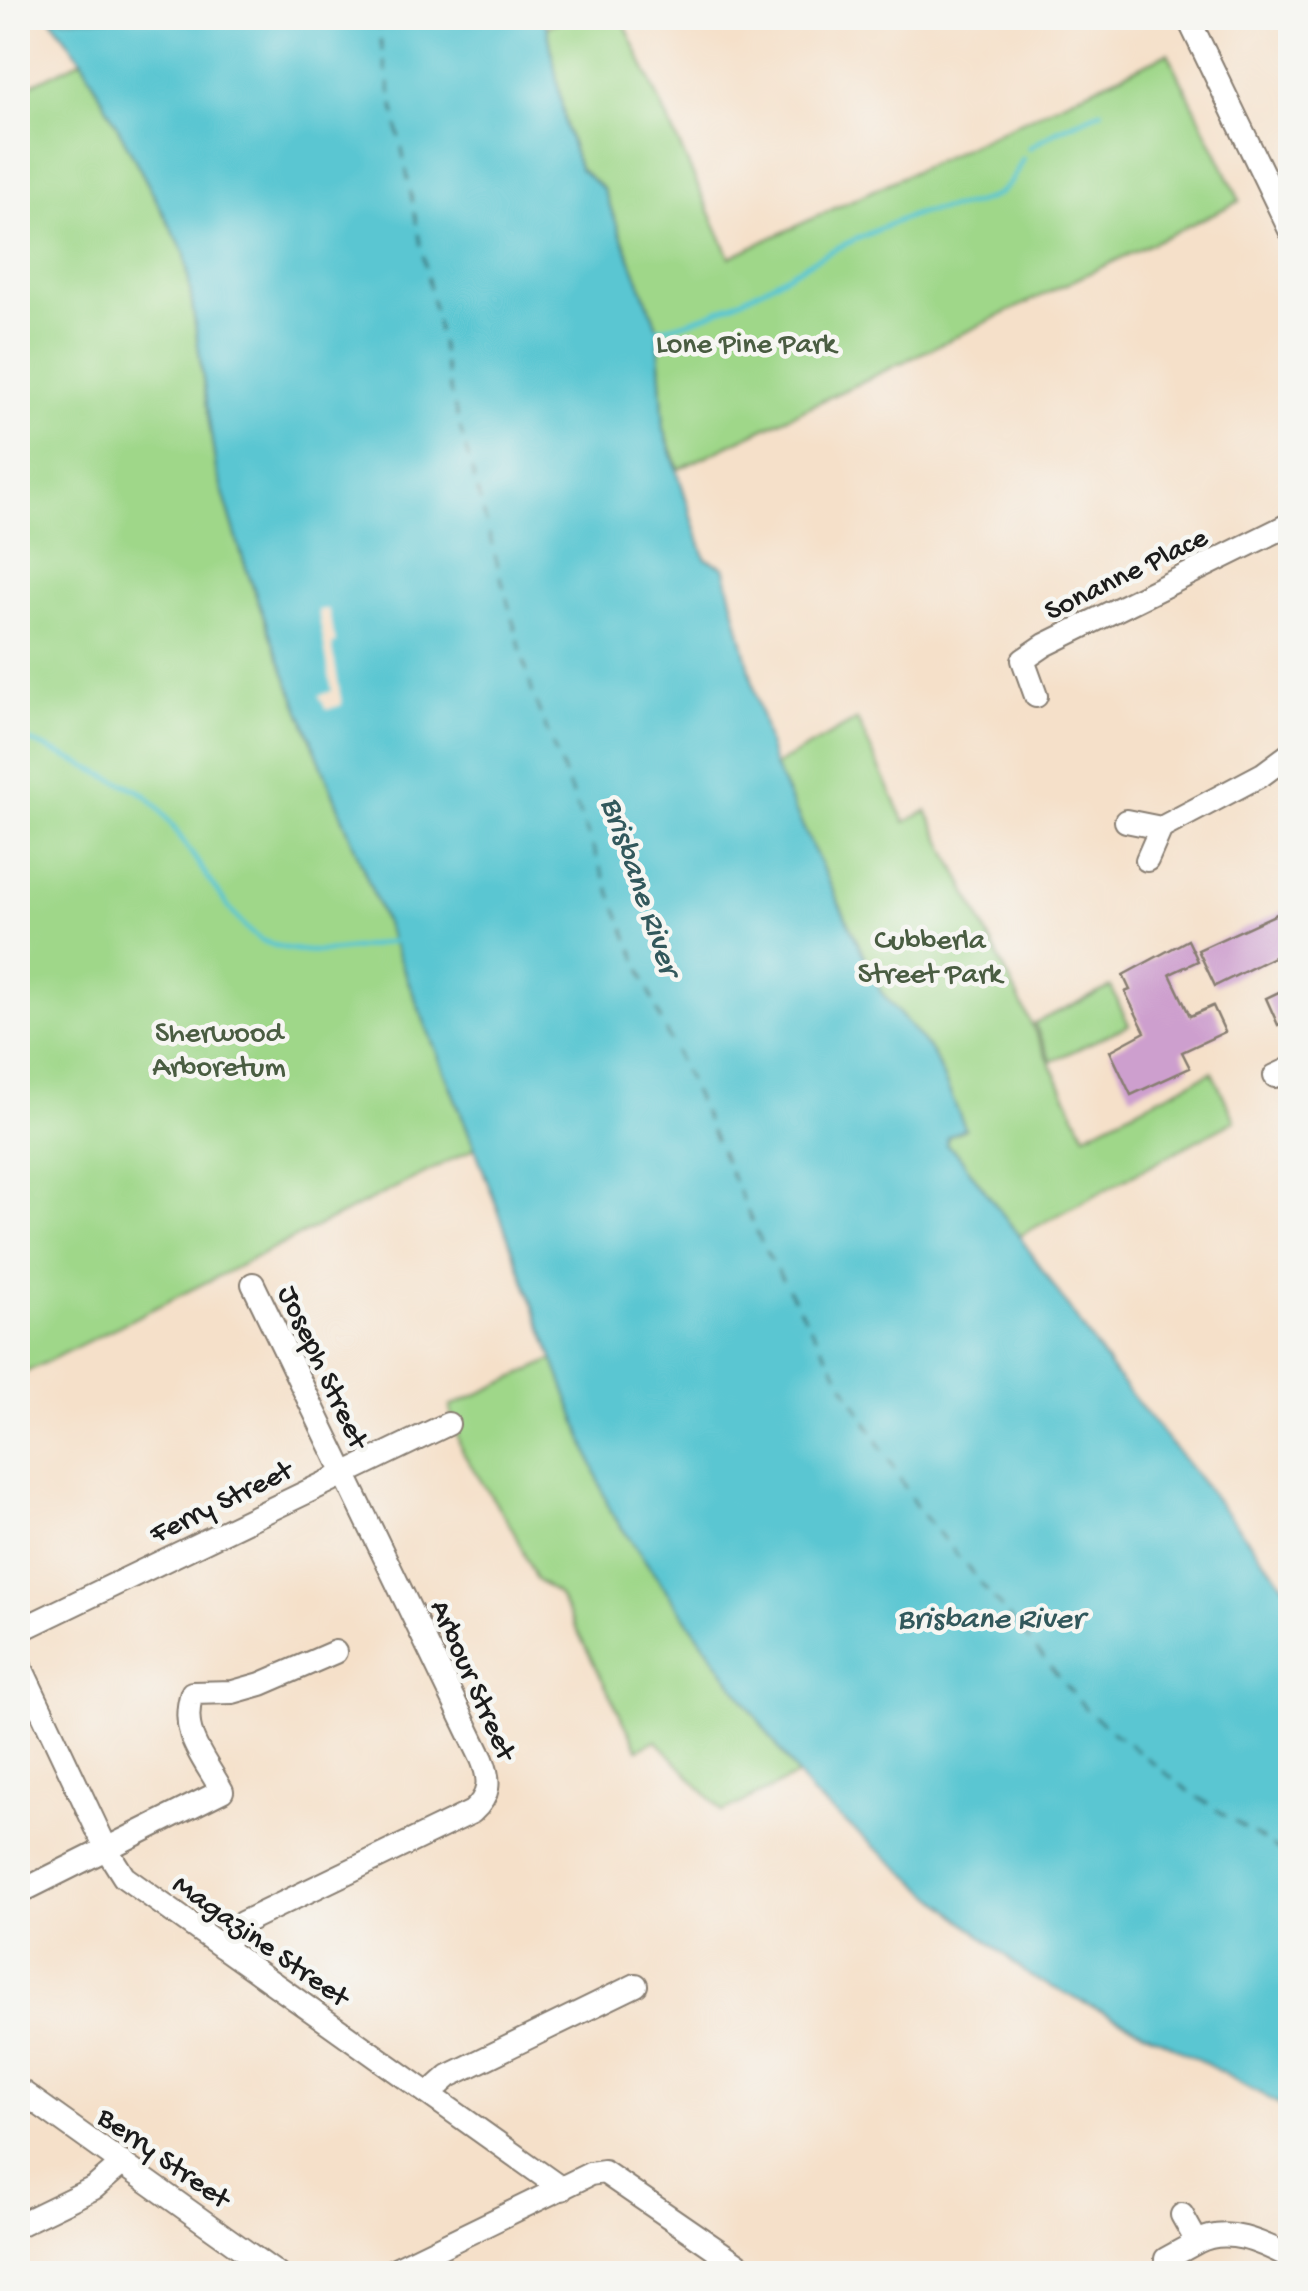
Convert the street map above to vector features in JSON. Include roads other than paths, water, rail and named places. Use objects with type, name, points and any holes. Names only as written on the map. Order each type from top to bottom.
[{"type":"street","points":[[1188,18],[1290,230]]},
{"type":"street","name":"Sonanne Place","points":[[1036,696],[1023,660],[1034,652],[1290,524]]},
{"type":"street","points":[[1147,860],[1161,828],[1263,774],[1290,754]]},
{"type":"street","points":[[1126,821],[1161,828]]},
{"type":"street","name":"Joseph Street","points":[[253,1284],[344,1474]]},
{"type":"street","name":"Ferry Street","points":[[18,1631],[448,1424]]},
{"type":"street","name":"Arbour Street","points":[[222,1946],[242,1923],[472,1812],[488,1788],[482,1759],[344,1474]]},
{"type":"street","points":[[18,1893],[222,1791],[191,1738],[185,1713],[192,1693],[233,1692],[261,1684],[335,1652]]},
{"type":"street","name":"Magazine Street","points":[[18,1660],[106,1850],[124,1877],[562,2188]]},
{"type":"street","points":[[429,2094],[449,2076],[636,1985]]},
{"type":"street","name":"Berry Street","points":[[18,2089],[277,2274]]},
{"type":"street","points":[[18,2225],[94,2188],[123,2163]]},
{"type":"street","points":[[385,2274],[594,2173],[609,2173],[752,2274]]},
{"type":"street","points":[[1182,2214],[1196,2242]]},
{"type":"street","points":[[1166,2259],[1196,2242],[1223,2233],[1290,2256]]},
{"type":"water","name":"Brisbane River","points":[[51,18],[541,18],[547,26],[566,128],[579,168],[603,189],[658,329],[664,429],[705,558],[724,567],[774,766],[881,992],[933,1054],[965,1128],[948,1137],[946,1145],[956,1152],[1019,1236],[1113,1372],[1290,1592],[1290,2110],[1170,2044],[1031,1977],[812,1795],[610,1511],[475,1148],[243,559],[216,469],[185,254],[82,60]]},
{"type":"waterway","points":[[1029,148],[1101,111]]},
{"type":"waterway","points":[[658,329],[726,307],[831,251],[900,220],[996,195],[1015,175],[1023,159]]},
{"type":"waterway","points":[[18,737],[145,794],[236,916],[263,941],[313,951],[398,940]]},
{"type":"park label","name":"Lone Pine Park","points":[[746,342]]},
{"type":"park label","name":"Cubberla Street Park","points":[[930,955]]},
{"type":"park label","name":"Sherwood Arboretum","points":[[219,1048]]}]
